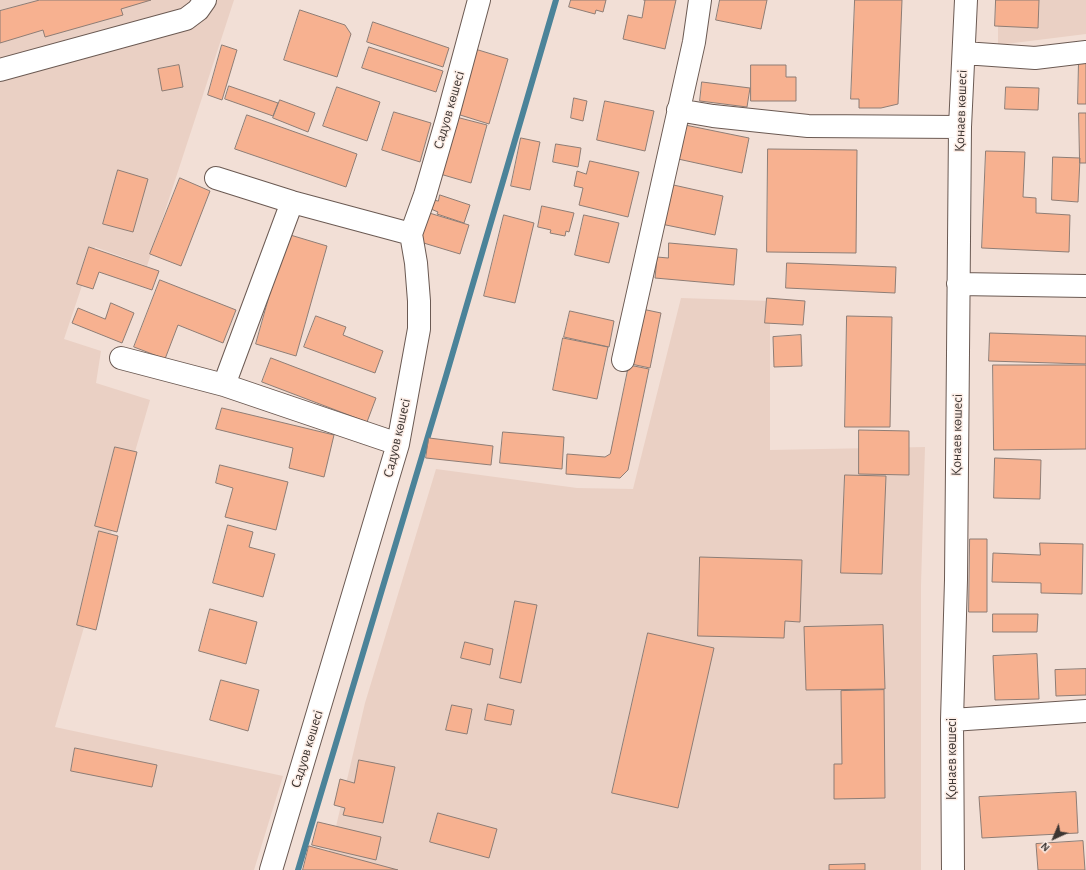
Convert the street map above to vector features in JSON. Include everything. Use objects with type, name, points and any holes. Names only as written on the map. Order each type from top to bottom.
[{"type":"street","points":[[0,70],[186,19],[198,10],[205,0]]},
{"type":"street","name":"Садуов көшесі","points":[[271,870],[398,444],[418,328],[419,301],[416,263],[411,234],[425,195],[448,119],[479,0]]},
{"type":"street","points":[[623,360],[694,42],[700,0]]},
{"type":"street","name":"Қонаев көшесі","points":[[953,870],[952,720],[956,580],[960,127],[966,0]]},
{"type":"street","points":[[964,53],[1035,58],[1086,52]]},
{"type":"street","points":[[678,110],[712,116],[808,126],[960,127]]},
{"type":"street","points":[[216,178],[292,202],[411,234]]},
{"type":"street","points":[[224,385],[292,202]]},
{"type":"street","points":[[958,284],[1086,286]]},
{"type":"street","points":[[121,358],[224,385],[398,444]]},
{"type":"street","points":[[952,720],[1086,711]]},
{"type":"shaded area","points":[[0,0],[234,0],[147,266],[95,247],[64,339],[101,351],[96,383],[150,400],[55,727],[283,776],[254,870],[0,870]]},
{"type":"shaded area","points":[[998,0],[1086,0],[1086,34],[998,45]]},
{"type":"shaded area","points":[[681,298],[770,301],[770,450],[925,447],[921,585],[921,870],[323,870],[334,835],[365,703],[436,469],[577,488],[633,489]]},
{"type":"building","points":[[40,0],[151,0],[121,9],[123,15],[45,37],[43,30],[0,43],[0,11]]},
{"type":"building","points":[[571,0],[606,0],[603,12],[596,10],[595,14],[569,7]]},
{"type":"building","points":[[645,0],[676,0],[665,49],[623,39],[628,15],[642,18]]},
{"type":"building","points":[[720,0],[767,0],[761,29],[716,20]]},
{"type":"building","points":[[855,0],[902,0],[898,104],[881,108],[859,108],[859,99],[851,99]]},
{"type":"building","points":[[996,0],[1039,0],[1038,28],[995,26]]},
{"type":"building","points":[[300,10],[345,25],[351,34],[337,77],[284,60]]},
{"type":"building","points":[[373,22],[449,48],[443,67],[367,42]]},
{"type":"building","points":[[222,45],[237,50],[222,100],[208,95]]},
{"type":"building","points":[[369,47],[443,71],[436,92],[362,68]]},
{"type":"building","points":[[475,49],[508,59],[489,124],[457,114]]},
{"type":"building","points":[[1079,59],[1086,59],[1086,104],[1078,104]]},
{"type":"building","points":[[179,65],[183,87],[162,91],[158,69]]},
{"type":"building","points":[[751,65],[786,65],[786,77],[796,77],[796,101],[751,101]]},
{"type":"building","points":[[702,82],[750,88],[747,107],[700,101]]},
{"type":"building","points":[[229,86],[278,103],[273,116],[225,99]]},
{"type":"building","points":[[337,87],[380,102],[367,141],[323,126]]},
{"type":"building","points":[[1006,87],[1039,88],[1038,110],[1005,109]]},
{"type":"building","points":[[574,98],[587,101],[583,121],[571,118]]},
{"type":"building","points":[[280,100],[315,113],[308,132],[273,118]]},
{"type":"building","points":[[605,101],[654,111],[645,151],[597,140]]},
{"type":"building","points":[[394,112],[431,123],[420,162],[382,150]]},
{"type":"building","points":[[1079,113],[1086,113],[1086,163],[1080,163]]},
{"type":"building","points":[[247,115],[357,154],[346,187],[235,149]]},
{"type":"building","points":[[456,117],[487,125],[471,183],[440,174]]},
{"type":"building","points":[[685,125],[749,138],[742,173],[678,159]]},
{"type":"building","points":[[521,138],[540,142],[530,190],[511,186]]},
{"type":"building","points":[[556,144],[581,148],[578,167],[553,162]]},
{"type":"building","points":[[768,149],[857,150],[856,253],[767,252]]},
{"type":"building","points":[[986,151],[1025,152],[1023,197],[1036,198],[1036,213],[1070,215],[1069,252],[982,248]]},
{"type":"building","points":[[1053,157],[1080,158],[1078,202],[1052,200]]},
{"type":"building","points":[[590,161],[639,172],[628,217],[579,205],[583,188],[574,186],[577,171],[586,174]]},
{"type":"building","points":[[118,170],[148,179],[133,232],[103,224]]},
{"type":"building","points":[[180,178],[210,191],[181,266],[150,254]]},
{"type":"building","points":[[669,184],[723,196],[715,235],[661,224]]},
{"type":"building","points":[[440,195],[470,205],[464,223],[437,214],[438,212],[431,209],[434,200],[438,201]]},
{"type":"building","points":[[542,206],[574,213],[569,232],[566,231],[565,236],[550,233],[551,230],[538,227]]},
{"type":"building","points":[[426,212],[469,225],[460,254],[417,241]]},
{"type":"building","points":[[504,215],[534,223],[515,303],[484,296]]},
{"type":"building","points":[[584,215],[619,223],[609,263],[575,255]]},
{"type":"building","points":[[287,234],[327,246],[296,356],[256,344]]},
{"type":"building","points":[[669,243],[737,249],[734,285],[655,278],[657,257],[668,258]]},
{"type":"building","points":[[89,247],[159,271],[152,290],[99,272],[93,289],[77,284]]},
{"type":"building","points":[[787,263],[896,267],[895,293],[786,288]]},
{"type":"building","points":[[160,280],[236,310],[223,343],[178,325],[165,359],[134,347]]},
{"type":"building","points":[[767,298],[805,301],[803,325],[765,323]]},
{"type":"building","points":[[111,303],[134,313],[122,343],[72,323],[78,308],[105,319]]},
{"type":"building","points":[[642,309],[661,313],[650,368],[631,364]]},
{"type":"building","points":[[570,311],[614,321],[609,347],[564,337]]},
{"type":"building","points":[[316,316],[346,327],[343,335],[383,351],[375,373],[304,347]]},
{"type":"building","points":[[847,316],[892,317],[890,427],[845,427]]},
{"type":"building","points":[[990,333],[1086,336],[1086,364],[989,361]]},
{"type":"building","points":[[801,335],[802,366],[774,367],[773,337]]},
{"type":"building","points":[[563,338],[608,347],[597,399],[553,390]]},
{"type":"building","points":[[271,358],[376,398],[367,422],[262,382]]},
{"type":"building","points":[[629,365],[649,369],[628,470],[620,478],[566,474],[567,454],[605,457],[610,454]]},
{"type":"building","points":[[993,365],[1086,365],[1086,449],[994,450]]},
{"type":"building","points":[[222,408],[334,435],[324,477],[289,468],[293,448],[216,429]]},
{"type":"building","points":[[859,430],[909,431],[909,475],[859,474]]},
{"type":"building","points":[[503,432],[564,437],[562,469],[500,463]]},
{"type":"building","points":[[429,438],[493,446],[491,465],[426,458]]},
{"type":"building","points":[[115,447],[137,452],[117,532],[95,526]]},
{"type":"building","points":[[995,458],[1041,460],[1040,499],[994,498]]},
{"type":"building","points":[[220,465],[288,482],[276,530],[225,517],[233,488],[216,483]]},
{"type":"building","points":[[845,475],[886,476],[882,574],[841,573]]},
{"type":"building","points":[[228,525],[253,532],[249,547],[275,554],[263,597],[213,583]]},
{"type":"building","points":[[99,531],[118,536],[96,630],[77,625]]},
{"type":"building","points":[[970,539],[987,539],[987,612],[969,612]]},
{"type":"building","points":[[1040,543],[1083,544],[1082,594],[1041,593],[1041,583],[992,582],[993,553],[1040,555]]},
{"type":"building","points":[[700,557],[802,560],[800,622],[785,621],[784,638],[698,636]]},
{"type":"building","points":[[515,601],[537,605],[521,683],[500,678]]},
{"type":"building","points":[[210,609],[257,622],[246,664],[199,651]]},
{"type":"building","points":[[993,614],[1038,614],[1037,632],[993,632]]},
{"type":"building","points":[[883,625],[885,689],[806,690],[804,627]]},
{"type":"building","points":[[648,633],[714,648],[678,808],[612,793]]},
{"type":"building","points":[[465,642],[493,649],[490,665],[461,658]]},
{"type":"building","points":[[1037,654],[1039,699],[995,700],[993,656]]},
{"type":"building","points":[[1086,669],[1086,695],[1056,696],[1055,670]]},
{"type":"building","points":[[221,680],[259,690],[248,731],[210,720]]},
{"type":"building","points":[[884,690],[885,798],[834,799],[834,764],[842,764],[841,691]]},
{"type":"building","points":[[488,704],[514,710],[511,725],[485,720]]},
{"type":"building","points":[[452,705],[472,709],[467,734],[446,730]]},
{"type":"building","points":[[75,748],[157,765],[152,787],[71,771]]},
{"type":"building","points":[[359,760],[395,767],[383,823],[343,815],[345,808],[334,805],[340,779],[354,783]]},
{"type":"building","points":[[1076,792],[1078,833],[982,838],[979,797]]},
{"type":"building","points":[[438,813],[497,829],[489,858],[430,842]]},
{"type":"building","points":[[318,822],[381,837],[376,860],[312,845]]},
{"type":"building","points":[[1083,841],[1085,870],[1038,870],[1036,844]]},
{"type":"building","points":[[309,846],[398,870],[303,870]]},
{"type":"building","points":[[865,864],[865,870],[829,870],[829,865]]},
{"type":"waterway","points":[[298,870],[446,376],[556,0]]}]
